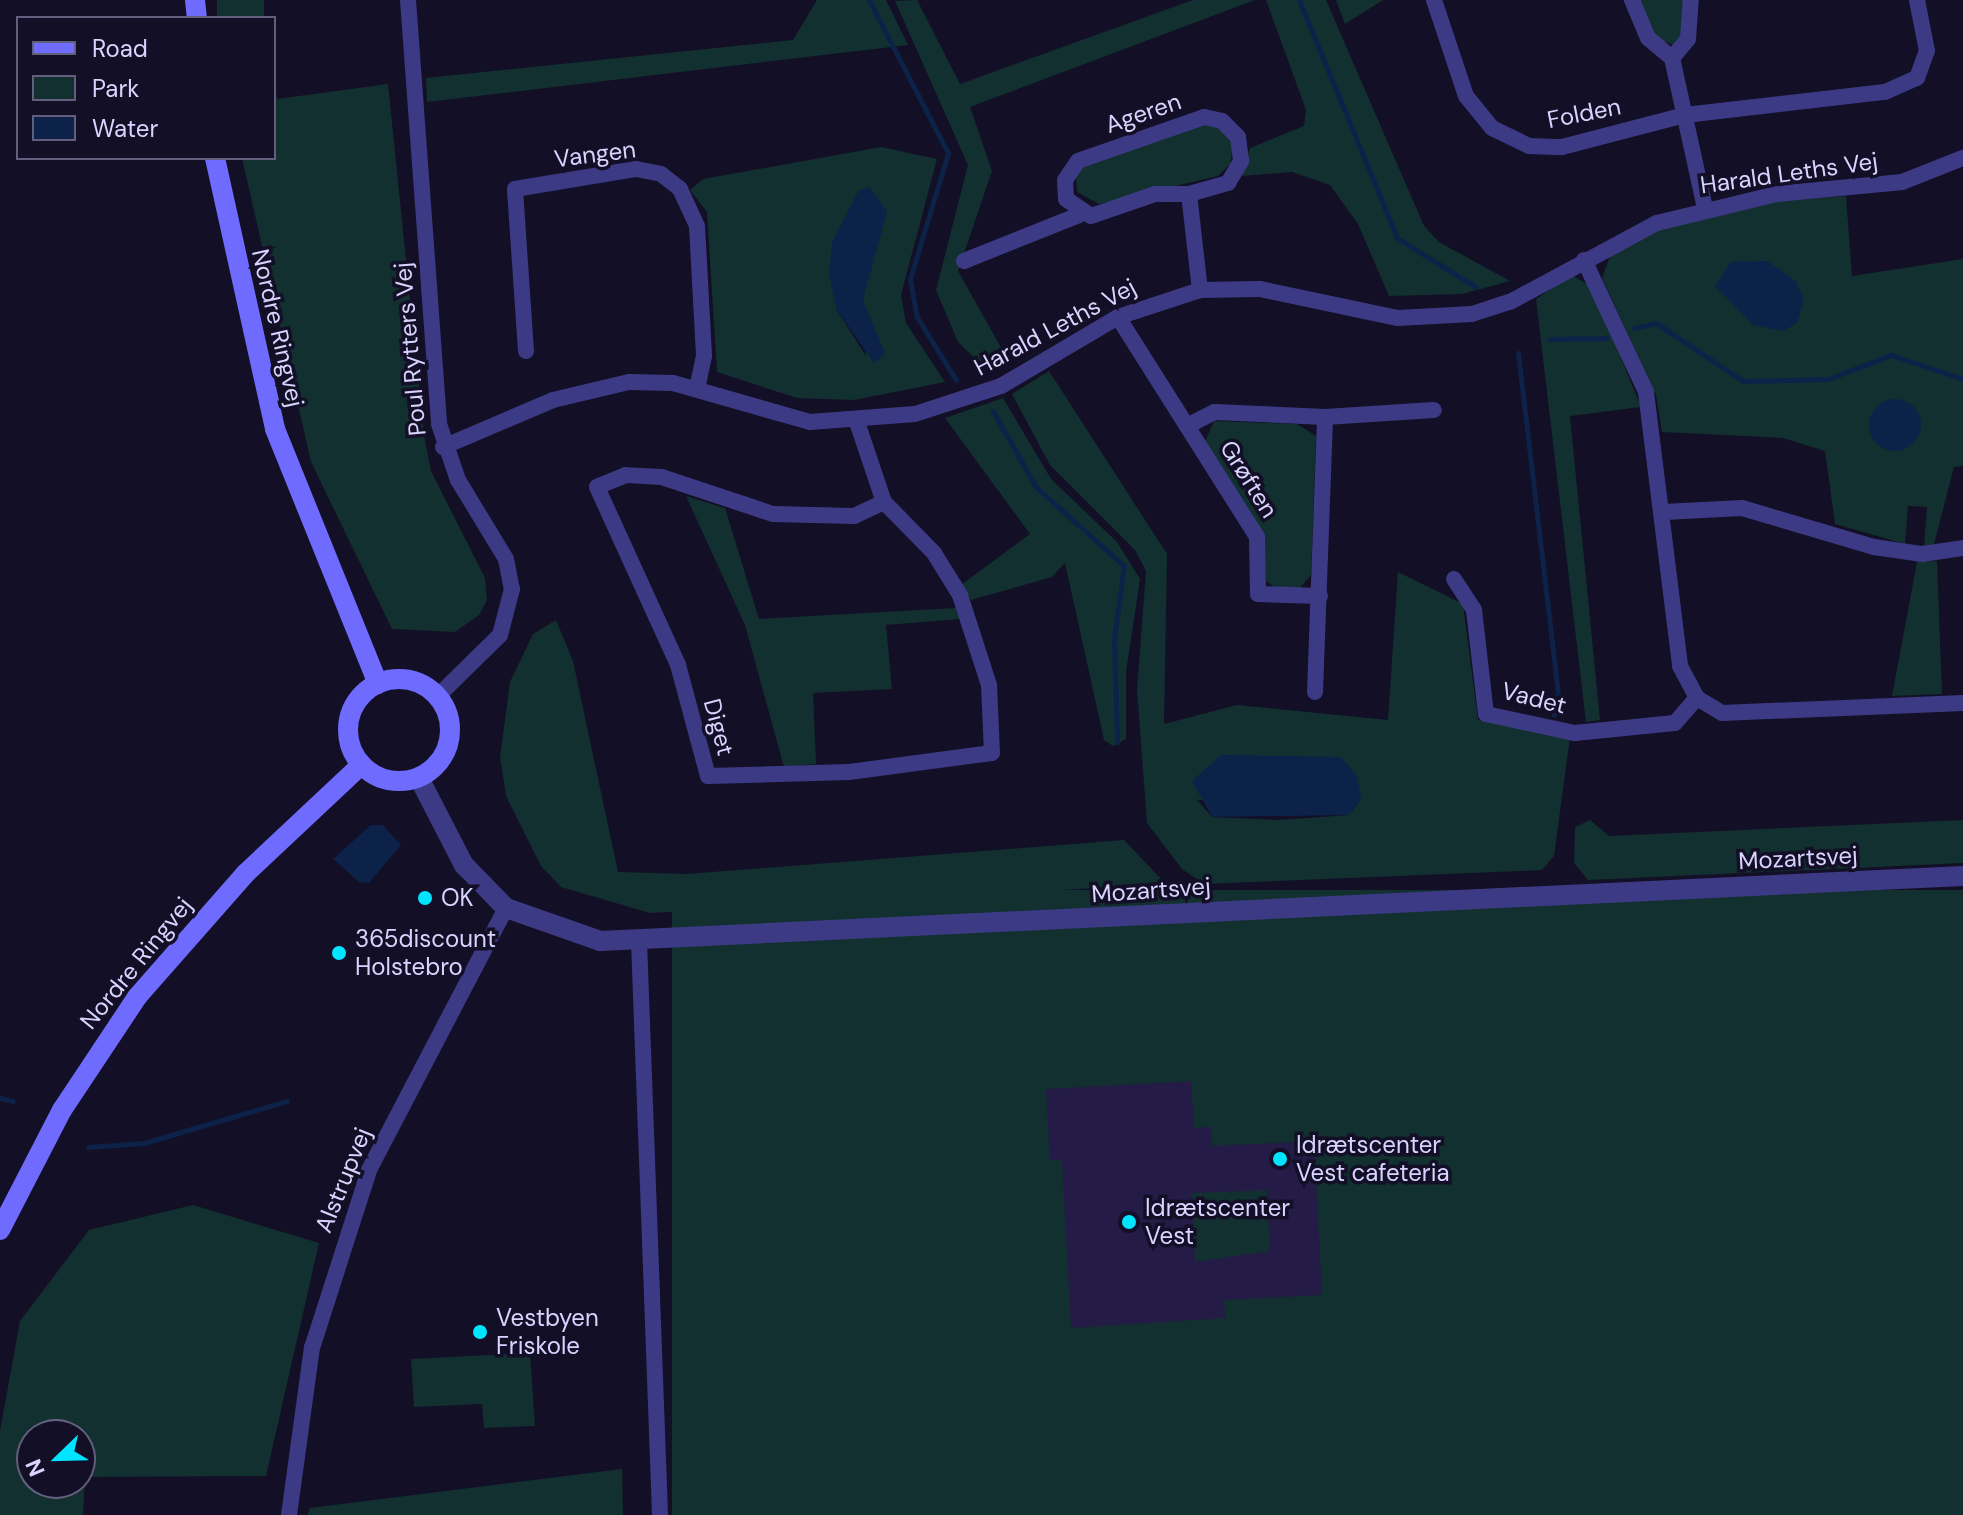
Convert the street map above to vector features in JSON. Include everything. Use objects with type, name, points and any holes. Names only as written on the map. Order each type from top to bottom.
[{"type":"main road","name":"Nordre Ringvej","points":[[215,160],[275,429],[378,684]]},
{"type":"main road","points":[[410,680],[438,696],[451,732],[441,759],[419,778],[388,781],[361,765],[349,720],[378,684],[410,680]]},
{"type":"main road","name":"Nordre Ringvej","points":[[0,1230],[62,1110],[137,997],[235,885],[361,765]]},
{"type":"street","name":"Poul Rytters Vej","points":[[408,0],[443,447],[499,544],[512,589],[500,635],[438,696]]},
{"type":"street","name":"Folden","points":[[1434,0],[1466,96],[1492,128],[1517,140],[1562,147],[1685,115],[1885,92],[1917,78],[1927,51],[1917,0]]},
{"type":"street","points":[[1632,0],[1648,38],[1672,58],[1705,208]]},
{"type":"street","points":[[1672,58],[1688,39],[1691,0]]},
{"type":"street","name":"Ageren","points":[[964,261],[1079,215],[1155,194],[1189,194],[1228,183],[1241,161],[1238,137],[1222,121],[1204,117],[1078,161],[1065,180],[1066,199],[1079,215]]},
{"type":"street","name":"Harald Leths Vej","points":[[443,447],[606,384],[651,381],[697,388],[763,412],[857,422],[915,414],[1001,386],[1118,317],[1200,290],[1260,289],[1433,319],[1510,302],[1584,260],[1705,208],[1902,182],[1963,158]]},
{"type":"street","name":"Vangen","points":[[526,351],[515,189],[636,169],[661,174],[680,189],[697,226],[704,356],[697,388]]},
{"type":"street","points":[[1189,194],[1200,290]]},
{"type":"street","points":[[1584,260],[1646,392],[1664,512],[1680,666],[1697,698],[1722,713],[1963,703]]},
{"type":"street","name":"Grøften","points":[[1118,317],[1257,537],[1258,594],[1320,596]]},
{"type":"street","name":"Grøften","points":[[1187,426],[1215,412],[1325,417],[1434,410]]},
{"type":"street","points":[[1315,692],[1325,417]]},
{"type":"street","name":"Diget","points":[[857,422],[884,502],[934,553],[960,595],[989,685],[992,753],[849,772],[708,776],[678,665],[597,487],[626,475],[662,477],[773,514],[825,519],[854,516],[884,502]]},
{"type":"street","points":[[1664,512],[1742,508],[1874,547],[1922,554],[1963,548]]},
{"type":"street","name":"Vadet","points":[[1454,579],[1474,610],[1486,714],[1575,733],[1675,723],[1697,698]]},
{"type":"street","name":"Mozartsvej","points":[[419,778],[464,865],[506,908],[568,935],[639,941],[1963,876]]},
{"type":"street","name":"Alstrupvej","points":[[289,1515],[312,1348],[369,1170],[506,908]]},
{"type":"street","points":[[639,941],[660,1515]]},
{"type":"green space","points":[[217,0],[264,0],[264,16],[217,16]]},
{"type":"green space","points":[[817,0],[886,0],[908,45],[427,102],[426,78],[793,40]]},
{"type":"green space","points":[[917,0],[960,84],[1193,0],[1255,0],[970,107],[992,171],[958,271],[1008,360],[988,371],[958,342],[936,290],[968,165],[895,1]]},
{"type":"green space","points":[[1266,0],[1326,0],[1424,226],[1439,242],[1510,281],[1462,294],[1389,296],[1358,224],[1330,185],[1292,172],[1242,176],[1250,148],[1304,126],[1306,110]]},
{"type":"green space","points":[[1336,0],[1383,0],[1345,24]]},
{"type":"green space","points":[[1638,0],[1684,0],[1682,36],[1674,45],[1657,39]]},
{"type":"green space","points":[[388,84],[424,435],[431,471],[485,578],[487,600],[479,615],[455,632],[392,629],[311,462],[242,160],[276,160],[276,93],[277,99]]},
{"type":"green space","points":[[1204,119],[1233,138],[1231,163],[1218,176],[1099,204],[1077,192],[1076,170]]},
{"type":"green space","points":[[881,147],[937,159],[901,295],[906,323],[945,382],[854,400],[797,398],[717,372],[707,212],[690,190],[703,179]],"holes":[[[869,266],[863,300],[866,356],[836,309]]]},
{"type":"green space","points":[[1846,196],[1852,276],[1963,259],[1963,466],[1954,467],[1934,544],[1924,546],[1927,507],[1908,506],[1905,544],[1835,524],[1825,451],[1783,438],[1662,432],[1656,395],[1602,278],[1610,256],[1672,224],[1761,203]]},
{"type":"green space","points":[[1572,275],[1592,287],[1641,407],[1570,416],[1600,720],[1586,722],[1536,299]]},
{"type":"green space","points":[[1049,371],[1167,554],[1164,724],[1237,705],[1388,720],[1398,572],[1463,604],[1478,720],[1570,737],[1554,856],[1542,870],[1204,884],[1182,869],[1147,823],[1137,689],[1146,571],[1135,550],[1050,465],[1012,394]],"holes":[[[1361,799],[1349,815],[1278,820],[1212,817],[1197,800]]]},
{"type":"green space","points":[[1003,398],[1051,479],[1117,542],[1140,579],[1126,672],[1126,739],[1113,746],[1104,740],[1065,563],[1052,577],[971,600],[961,585],[1030,534],[945,418]]},
{"type":"green space","points":[[1214,421],[1297,424],[1316,436],[1311,575],[1300,588],[1279,590],[1266,581],[1264,551],[1204,444]]},
{"type":"green space","points":[[686,496],[725,508],[759,619],[956,608],[960,619],[886,625],[892,689],[813,693],[816,764],[784,767],[745,625]]},
{"type":"green space","points":[[1937,561],[1942,694],[1892,696],[1917,562]]},
{"type":"green space","points":[[556,620],[573,661],[618,872],[687,874],[1124,840],[1166,884],[650,913],[561,887],[541,866],[506,796],[500,757],[510,682],[533,634]]},
{"type":"green space","points":[[1590,820],[1609,836],[1963,820],[1963,863],[1588,880],[1574,863],[1575,827]]},
{"type":"green space","name":"Idrætscenter Vest","points":[[672,890],[1963,890],[1963,1515],[672,1515]]},
{"type":"green space","points":[[193,1205],[319,1243],[266,1476],[96,1477],[96,1419],[16,1419],[16,1499],[84,1499],[83,1515],[0,1515],[0,1431],[20,1321],[89,1230]]},
{"type":"green space","points":[[530,1353],[535,1426],[484,1428],[482,1404],[414,1407],[411,1359]]},
{"type":"green space","points":[[622,1469],[623,1515],[307,1515],[310,1508]]},
{"type":"water","points":[[869,187],[887,211],[863,300],[885,353],[874,363],[836,309],[829,273],[832,242],[859,190]]},
{"type":"water","points":[[1767,261],[1796,281],[1804,301],[1797,323],[1783,331],[1753,325],[1715,286],[1731,262]]},
{"type":"water","points":[[1895,399],[1914,406],[1921,425],[1914,444],[1895,451],[1876,444],[1869,425],[1876,406]]},
{"type":"water","points":[[1221,755],[1341,757],[1357,776],[1361,799],[1349,815],[1212,817],[1192,781]]},
{"type":"water","points":[[371,825],[383,825],[401,845],[369,883],[359,882],[333,859]]},
{"type":"building","name":"Idrætscenter Vest","points":[[1191,1081],[1194,1128],[1211,1127],[1212,1146],[1314,1141],[1322,1295],[1224,1300],[1225,1318],[1071,1328],[1062,1160],[1050,1160],[1046,1089]],"holes":[[[1267,1190],[1270,1251],[1195,1262],[1192,1193]]]},
{"type":"waterway","points":[[869,0],[948,153],[910,279],[917,317],[956,380]]},
{"type":"waterway","points":[[1299,0],[1397,238],[1476,287]]},
{"type":"waterway","points":[[1634,328],[1656,323],[1743,381],[1828,379],[1891,355],[1963,379]]},
{"type":"waterway","points":[[1550,339],[1607,338]]},
{"type":"waterway","points":[[1518,353],[1558,692],[1554,715]]},
{"type":"waterway","points":[[993,411],[1036,487],[1124,566],[1114,638],[1117,742]]},
{"type":"waterway","points":[[0,1098],[13,1101]]},
{"type":"waterway","points":[[88,1147],[144,1143],[287,1101]]},
{"type":"place","name":"OK","points":[[425,898]]},
{"type":"place","name":"365discount Holstebro","points":[[339,953]]},
{"type":"place","name":"Idrætscenter Vest cafeteria","points":[[1280,1159]]},
{"type":"place","name":"Idrætscenter Vest","points":[[1129,1222]]},
{"type":"place","name":"Vestbyen Friskole","points":[[480,1332]]}]
